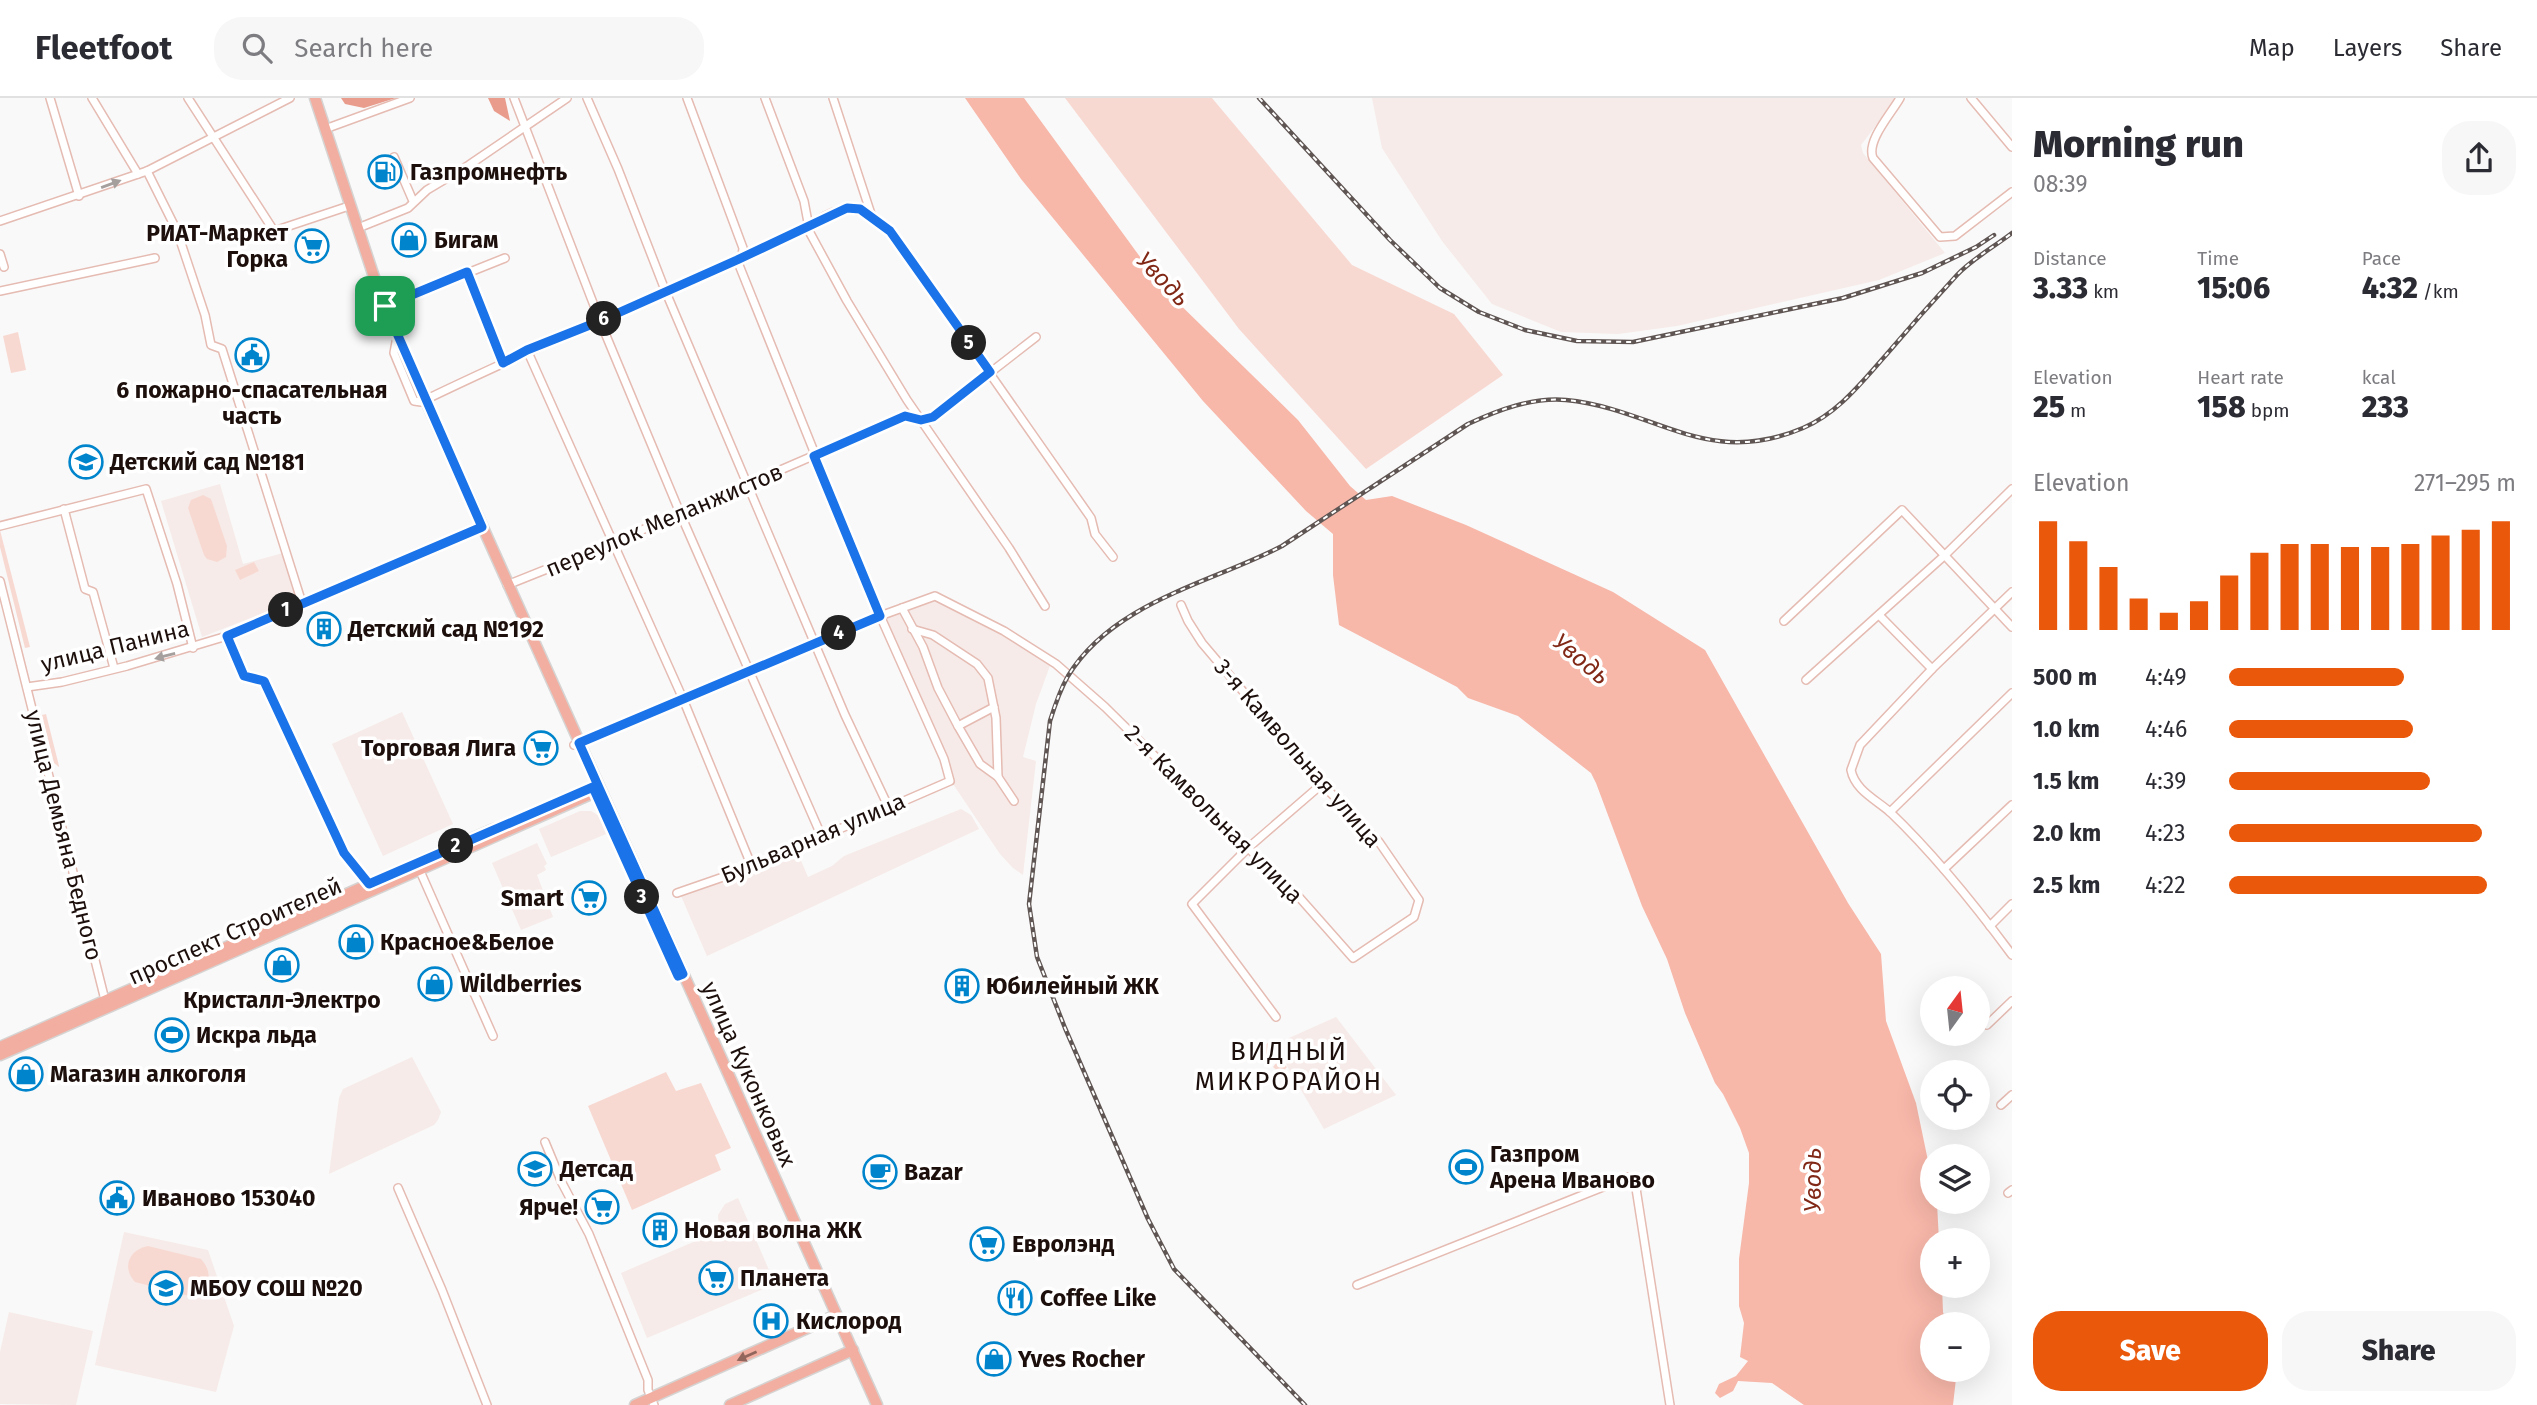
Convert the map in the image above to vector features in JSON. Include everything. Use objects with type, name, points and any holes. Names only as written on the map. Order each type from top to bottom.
[{"type":"main road","name":"улица Куконковых","points":[[310,98],[346,207],[396,342],[577,744]]},
{"type":"main road","name":"улица Куконковых","points":[[315,98],[385,306],[423,401]]},
{"type":"main road","name":"улица Куконковых","points":[[480,528],[843,1336],[877,1405]]},
{"type":"main road","name":"проспект Строителей","points":[[0,1047],[106,1004],[596,788]]},
{"type":"main road","name":"улица Куконковых","points":[[681,975],[833,1322],[843,1336]]},
{"type":"main road","name":"проспект Строителей","points":[[0,1055],[106,1004]]},
{"type":"main road","points":[[635,1405],[653,1401],[815,1325],[833,1322]]},
{"type":"main road","name":"улица Куконковых","points":[[850,1351],[871,1405]]},
{"type":"main road","points":[[730,1405],[850,1351]]},
{"type":"street","points":[[50,98],[79,196]]},
{"type":"street","points":[[92,98],[138,174]]},
{"type":"street","points":[[188,98],[274,231],[346,207]]},
{"type":"street","points":[[325,129],[410,98]]},
{"type":"street","points":[[514,98],[600,321],[680,513],[821,835]]},
{"type":"street","points":[[358,228],[408,208],[413,201],[567,98]]},
{"type":"street","points":[[587,98],[747,485],[845,715],[888,806]]},
{"type":"street","points":[[687,98],[743,248],[740,259],[814,456],[880,616]]},
{"type":"street","points":[[765,98],[804,201],[809,228],[860,324],[886,369],[1009,548],[1045,606]]},
{"type":"street","points":[[833,98],[872,218]]},
{"type":"street","points":[[1900,98],[1873,139],[1870,150],[1873,158],[1940,237],[1955,236],[2012,192]]},
{"type":"street","points":[[1971,98],[2012,147]]},
{"type":"street","points":[[0,221],[147,171],[286,99]]},
{"type":"street","points":[[2006,139],[2012,131]]},
{"type":"street","points":[[394,157],[413,201]]},
{"type":"street","points":[[147,171],[177,231],[205,315],[211,345],[222,349],[302,603]]},
{"type":"street","points":[[423,401],[527,350],[740,259],[847,208],[860,209],[890,231],[1091,518],[1095,534],[1113,557]]},
{"type":"street","points":[[0,254],[4,267]]},
{"type":"street","points":[[0,291],[155,258]]},
{"type":"street","points":[[385,306],[505,258]]},
{"type":"street","points":[[467,272],[503,363]]},
{"type":"street","name":"переулок Меланжистов","points":[[507,585],[612,543],[905,416],[921,420],[933,417],[1036,337]]},
{"type":"street","points":[[527,350],[683,699],[752,867]]},
{"type":"street","points":[[0,526],[146,489],[177,584],[193,648]]},
{"type":"street","points":[[1806,680],[1944,556],[2012,489]]},
{"type":"street","points":[[64,509],[85,589],[93,592],[114,668]]},
{"type":"street","points":[[1784,621],[1902,510],[2012,627]]},
{"type":"street","name":"улица Панина","points":[[27,687],[62,682],[193,648],[480,528]]},
{"type":"street","name":"улица Демьяна Бедного","points":[[0,581],[106,1004]]},
{"type":"street","points":[[2012,592],[1932,669],[1860,745],[1852,761],[1853,779],[1857,785],[1890,812],[1944,869],[2012,955]]},
{"type":"street","name":"2-я Камвольная улица","points":[[577,744],[880,616],[935,597],[1004,631],[1069,675],[1178,779],[1219,825],[1248,848],[1299,897],[1353,958]]},
{"type":"street","name":"3-я Камвольная улица","points":[[1181,605],[1202,643],[1308,768],[1320,778],[1322,784],[1379,842],[1419,900],[1413,917],[1353,958]]},
{"type":"street","points":[[902,608],[958,726],[980,764],[998,778],[1014,801]]},
{"type":"street","points":[[1879,615],[1932,669]]},
{"type":"street","name":"Бульварная улица","points":[[677,893],[752,867],[950,781],[944,759],[880,616]]},
{"type":"street","points":[[912,629],[933,635],[977,664],[988,677],[994,707],[998,778]]},
{"type":"street","points":[[227,636],[244,676],[264,681],[344,853],[371,888]]},
{"type":"street","points":[[1890,812],[2012,694]]},
{"type":"street","points":[[958,726],[994,707]]},
{"type":"street","points":[[1276,1017],[1192,904],[1248,848],[1322,784]]},
{"type":"street","points":[[1944,869],[2012,805]]},
{"type":"street","points":[[418,868],[493,1037]]},
{"type":"street","points":[[1990,926],[2012,904]]},
{"type":"street","points":[[1990,1022],[2012,1001]]},
{"type":"street","points":[[2001,1105],[2012,1095]]},
{"type":"street","points":[[545,1142],[562,1184],[589,1234],[648,1380],[648,1390],[653,1401]]},
{"type":"street","points":[[1357,1285],[1628,1177],[1632,1178],[1635,1182],[1670,1405]]},
{"type":"street","points":[[398,1188],[487,1405]]},
{"type":"shaded area","points":[[341,98],[396,98],[364,108],[345,104]]},
{"type":"shaded area","points":[[488,98],[505,98],[510,121],[494,111]]},
{"type":"shaded area","points":[[1065,98],[1212,98],[1352,265],[1454,314],[1503,375],[1366,469],[1239,329]]},
{"type":"shaded area","points":[[1372,98],[1897,98],[1861,145],[1863,153],[1945,253],[1879,280],[1677,326],[1618,334],[1561,332],[1492,304],[1442,241],[1382,148]]},
{"type":"shaded area","points":[[18,332],[26,370],[11,373],[3,336]]},
{"type":"shaded area","points":[[220,484],[243,564],[283,553],[297,600],[202,637],[161,501]]},
{"type":"shaded area","points":[[203,495],[211,499],[227,546],[226,557],[217,562],[204,555],[188,508],[191,500]]},
{"type":"shaded area","points":[[0,530],[30,647],[25,648],[0,547]]},
{"type":"shaded area","points":[[254,562],[259,571],[240,580],[235,570]]},
{"type":"shaded area","points":[[935,598],[991,625],[1051,663],[1036,704],[1023,757],[1036,761],[1023,875],[1000,854],[951,781],[885,616]]},
{"type":"shaded area","points":[[402,712],[453,824],[383,856],[332,744]]},
{"type":"shaded area","points":[[46,714],[59,767],[54,763],[42,715]]},
{"type":"shaded area","points":[[961,809],[971,815],[979,829],[707,956],[681,896],[720,880],[728,880],[796,849],[808,877],[832,866],[844,856]]},
{"type":"shaded area","points":[[580,811],[591,811],[599,816],[606,834],[551,857],[539,829]]},
{"type":"shaded area","points":[[537,843],[547,864],[544,866],[546,870],[537,875],[553,917],[521,930],[492,863]]},
{"type":"shaded area","points":[[1336,1017],[1396,1095],[1324,1129],[1287,1066],[1280,1042]]},
{"type":"shaded area","points":[[1272,1040],[1283,1056],[1280,1060],[1287,1067],[1281,1074],[1273,1067],[1276,1063],[1260,1049]]},
{"type":"shaded area","points":[[412,1057],[441,1112],[438,1120],[434,1125],[329,1174],[339,1098],[343,1089]]},
{"type":"shaded area","points":[[666,1072],[676,1091],[701,1083],[731,1148],[715,1155],[721,1170],[632,1210],[588,1106]]},
{"type":"shaded area","points":[[738,1198],[775,1284],[647,1338],[621,1273],[719,1231],[718,1215],[725,1204]]},
{"type":"shaded area","name":"МБОУ СОШ №20","points":[[124,1232],[208,1250],[234,1326],[216,1392],[95,1365]]},
{"type":"shaded area","points":[[148,1246],[201,1259],[209,1277],[205,1287],[189,1296],[135,1282],[129,1271],[129,1260],[136,1251]]},
{"type":"shaded area","points":[[9,1312],[93,1331],[76,1405],[0,1404],[0,1352]]},
{"type":"water","name":"Уводь","points":[[965,98],[1024,98],[1162,287],[1298,420],[1350,486],[1366,500],[1392,496],[1466,525],[1613,592],[1705,650],[1848,903],[1881,954],[1886,1021],[1916,1103],[1925,1144],[1920,1144],[1920,1214],[1938,1214],[1938,1228],[1920,1228],[1920,1298],[1942,1298],[1943,1312],[1920,1312],[1920,1382],[1956,1382],[1953,1405],[1804,1405],[1772,1383],[1738,1381],[1733,1391],[1720,1398],[1715,1393],[1719,1384],[1736,1376],[1748,1361],[1740,1357],[1744,1323],[1739,1306],[1739,1259],[1749,1183],[1749,1153],[1740,1128],[1715,1083],[1685,1013],[1667,959],[1642,906],[1591,773],[1518,716],[1468,698],[1457,687],[1339,625],[1333,575],[1333,534],[1306,511],[1203,401],[1021,179]]},
{"type":"railway","points":[[1259,98],[1390,240],[1440,288],[1479,312],[1525,330],[1577,341],[1633,342],[1843,298],[1922,273],[1976,247],[1994,235]]},
{"type":"railway","points":[[1305,1405],[1174,1269],[1148,1219],[1037,957],[1029,904],[1050,721],[1068,676],[1087,651],[1110,630],[1137,612],[1282,546],[1468,424],[1503,409],[1541,401],[1566,400],[1598,405],[1709,440],[1738,442],[1769,439],[1816,422],[1848,396],[1963,269],[2012,233]]},
{"type":"place","name":"Газпромнефть","points":[[385,172]]},
{"type":"place","name":"Бигам","points":[[409,240]]},
{"type":"place","name":"РИАТ-Маркет Горка","points":[[312,246]]},
{"type":"place","name":"6 пожарно-спасательная часть","points":[[252,355]]},
{"type":"place","name":"Детский сад №181","points":[[86,462]]},
{"type":"place","name":"Детский сад №192","points":[[324,629]]},
{"type":"place","name":"Торговая Лига","points":[[541,748]]},
{"type":"place","name":"Smart","points":[[589,898]]},
{"type":"place","name":"Красное&Белое","points":[[356,942]]},
{"type":"place","name":"Кристалл-Электро","points":[[282,965]]},
{"type":"place","name":"Wildberries","points":[[435,984]]},
{"type":"place","name":"Юбилейный ЖК","points":[[962,986]]},
{"type":"place","name":"Искра льда","points":[[172,1035]]},
{"type":"place","name":"Магазин алкоголя","points":[[26,1074]]},
{"type":"place","name":"Газпром Арена Иваново","points":[[1466,1167]]},
{"type":"place","name":"Детсад","points":[[535,1169]]},
{"type":"place","name":"Bazar","points":[[880,1172]]},
{"type":"place","name":"Иваново 153040","points":[[117,1198]]},
{"type":"place","name":"Ярче!","points":[[602,1207]]},
{"type":"place","name":"Новая волна ЖК","points":[[660,1230]]},
{"type":"place","name":"Евролэнд","points":[[987,1244]]},
{"type":"place","name":"Планета","points":[[716,1278]]},
{"type":"place","name":"МБОУ СОШ №20","points":[[166,1288]]},
{"type":"place","name":"Coffee Like","points":[[1015,1298]]},
{"type":"place","name":"Кислород","points":[[771,1321]]},
{"type":"place","name":"Yves Rocher","points":[[994,1359]]},
{"type":"district","name":"ВИДНЫЙ МИКРОРАЙОН","points":[[1289,1066]]},
{"type":"route","points":[[385,306],[467,272],[503,363],[527,350],[600,321],[809,228],[841,210],[860,209],[890,231],[990,372],[933,417],[921,420],[905,416],[814,456],[880,616],[579,743],[600,790],[595,792],[678,976],[683,974],[600,790],[595,792],[593,787],[369,884],[344,853],[264,681],[244,676],[227,636],[482,527],[385,306]]}]
